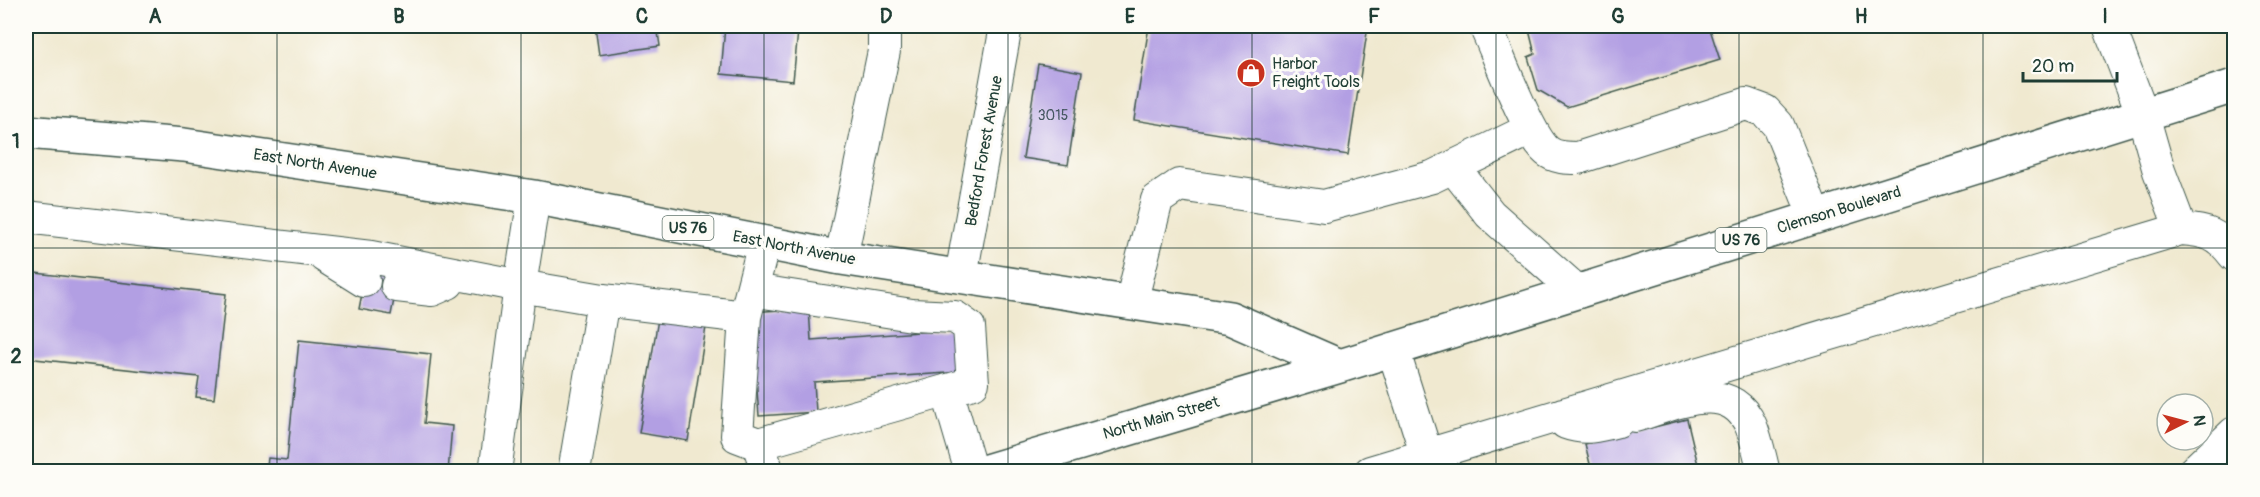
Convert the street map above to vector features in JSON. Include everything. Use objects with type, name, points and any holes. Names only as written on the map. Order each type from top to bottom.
[{"type":"main road","name":"Clemson Boulevard","points":[[1340,366],[2235,86]]},
{"type":"main road","name":"East North Avenue","points":[[26,132],[184,144],[534,197],[841,258],[1230,318],[1340,366]]},
{"type":"main road","name":"North Main Street","points":[[983,471],[1340,366]]},
{"type":"street","points":[[841,258],[884,51],[884,26]]},
{"type":"street","name":"Bedford Forest Avenue","points":[[935,316],[953,275],[1006,26]]},
{"type":"street","points":[[1485,26],[1531,129],[1547,151],[1562,157],[1578,158],[1746,104],[1765,111],[1778,125],[1815,217]]},
{"type":"street","points":[[2109,26],[2143,115],[2159,171],[2181,229]]},
{"type":"street","points":[[1131,303],[1157,200],[1179,185],[1324,206],[1432,177],[1531,129]]},
{"type":"street","points":[[1453,167],[1491,214],[1578,292]]},
{"type":"street","points":[[495,471],[534,197]]},
{"type":"street","points":[[26,217],[371,257],[603,300],[748,303],[955,317],[969,327],[973,383],[947,390],[763,458],[737,436],[748,303],[764,243]]},
{"type":"street","points":[[1370,471],[1429,463],[1563,414],[2181,229],[2205,231],[2224,241],[2235,255]]},
{"type":"street","points":[[316,250],[364,281]]},
{"type":"street","points":[[396,286],[432,290],[464,275]]},
{"type":"street","points":[[574,471],[603,300]]},
{"type":"street","points":[[1393,349],[1429,463]]},
{"type":"street","points":[[947,390],[971,471]]},
{"type":"street","points":[[1563,414],[1566,423],[1578,428],[1593,428],[1700,397],[1719,397],[1734,403],[1751,425],[1764,471]]},
{"type":"street","points":[[2193,471],[2235,433]]},
{"type":"building","points":[[595,26],[657,26],[660,46],[599,55]]},
{"type":"building","points":[[725,26],[812,26],[812,32],[798,31],[793,81],[721,74]]},
{"type":"building","name":"Harbor Freight Tools","points":[[1149,26],[1368,26],[1348,155],[1134,120]]},
{"type":"building","points":[[1528,26],[1709,26],[1720,60],[1567,107],[1538,90],[1528,57],[1535,54]]},
{"type":"building","points":[[1038,64],[1082,72],[1068,165],[1023,158]]},
{"type":"building","points":[[368,263],[400,269],[391,315],[359,309]]},
{"type":"building","points":[[26,272],[226,294],[214,399],[196,397],[199,377],[26,358]]},
{"type":"building","points":[[809,308],[811,340],[960,329],[962,372],[814,382],[816,412],[759,416],[751,312]]},
{"type":"building","points":[[658,319],[706,327],[688,441],[639,433]]},
{"type":"building","points":[[299,340],[431,354],[424,423],[452,426],[448,472],[266,472],[268,458],[287,460]]},
{"type":"building","points":[[1616,414],[1638,431],[1687,419],[1699,469],[1690,472],[1592,472],[1585,444],[1621,435]]},
{"type":"building","points":[[2234,459],[2234,472],[2223,472]]},
{"type":"place","name":"Harbor Freight Tools","points":[[1251,73]]}]
